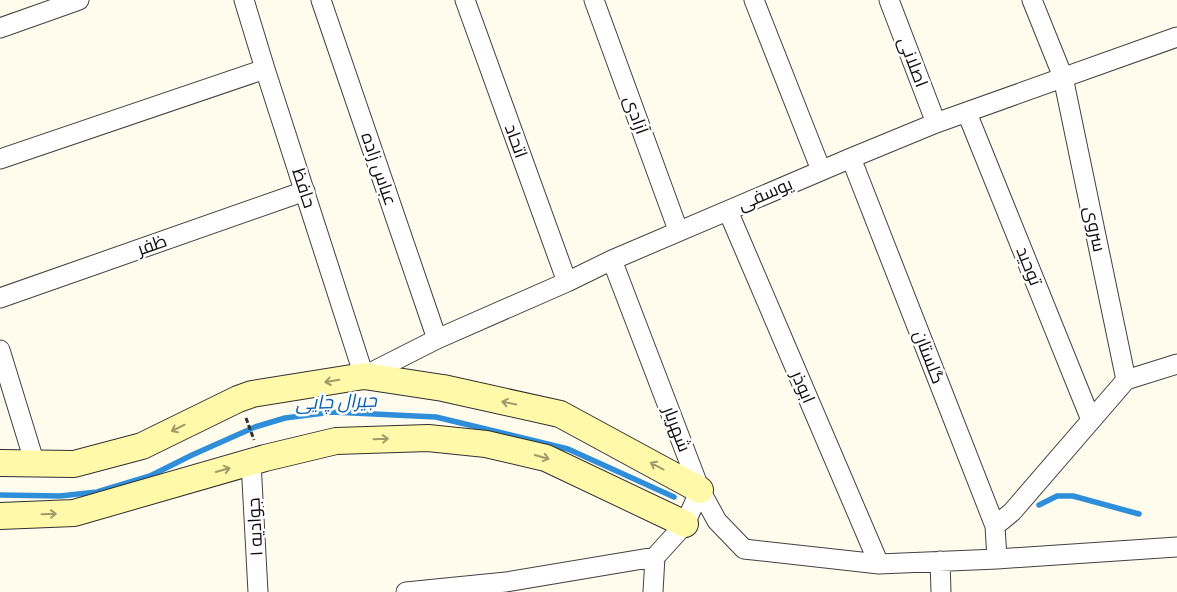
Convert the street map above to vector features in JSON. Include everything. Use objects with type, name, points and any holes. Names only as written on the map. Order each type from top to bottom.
[{"type":"street","points":[[0,28],[79,0]]},
{"type":"street","name":"حافظ","points":[[244,0],[364,376]]},
{"type":"street","name":"عباس زاده","points":[[321,0],[437,339]]},
{"type":"street","name":"اتحاد","points":[[465,0],[567,282]]},
{"type":"street","name":"آزادی","points":[[594,0],[678,230]]},
{"type":"street","points":[[754,0],[821,170]]},
{"type":"street","name":"اصلانی","points":[[889,0],[936,123]]},
{"type":"street","name":"سروی","points":[[1032,0],[1063,77],[1126,380]]},
{"type":"street","name":"یوسفی","points":[[364,376],[437,339],[567,282],[678,230],[728,211],[821,170],[936,123],[1177,37]]},
{"type":"street","points":[[0,160],[265,68]]},
{"type":"street","name":"توحید","points":[[967,113],[1092,420]]},
{"type":"street","name":"گلستان","points":[[851,158],[996,526],[997,559]]},
{"type":"street","name":"ظفر","points":[[0,298],[305,191]]},
{"type":"street","name":"ابوذر","points":[[728,211],[879,564]]},
{"type":"street","name":"شهریار","points":[[612,260],[700,490],[717,521],[744,549],[879,564],[997,559],[1177,547]]},
{"type":"street","points":[[0,350],[35,464]]},
{"type":"street","points":[[996,526],[1012,512],[1126,380],[1177,364]]},
{"type":"street","points":[[0,463],[74,464],[142,446],[238,398],[252,394],[364,376],[443,388],[560,414],[700,490],[685,524],[655,557],[506,587],[406,592]]},
{"type":"street","points":[[0,516],[74,513],[253,452],[336,441],[428,438],[486,444],[546,458],[685,524]]},
{"type":"street","name":"جوادیه ۱","points":[[253,452],[258,592]]},
{"type":"street","points":[[653,592],[655,557]]},
{"type":"street","points":[[940,562],[941,592]]},
{"type":"path","points":[[246,418],[253,452]]},
{"type":"waterway","name":"جیرال چایی","points":[[0,495],[60,496],[97,492],[150,476],[255,427],[285,418],[332,412],[436,417],[568,449],[674,497]]},
{"type":"waterway","name":"جیرال چایی","points":[[1039,505],[1057,496],[1073,496],[1139,514]]}]
